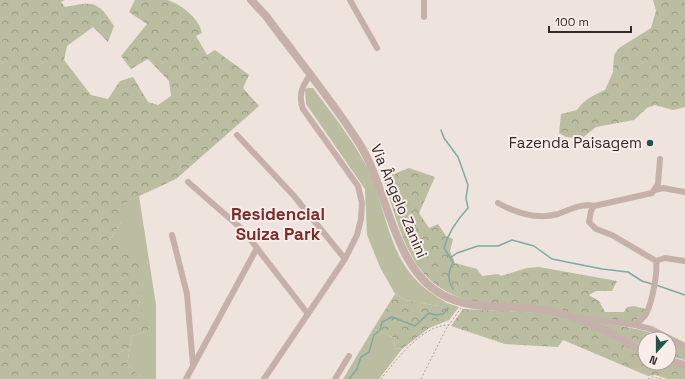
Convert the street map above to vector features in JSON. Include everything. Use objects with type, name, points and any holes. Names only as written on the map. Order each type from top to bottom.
[{"type":"street","points":[[350,0],[377,48]]},
{"type":"street","points":[[424,0],[424,18]]},
{"type":"street","name":"Via Ângelo Zanini","points":[[253,1],[348,126],[368,158],[380,185],[401,246],[415,271],[436,291],[465,303],[480,306],[546,310],[575,317],[637,348]]},
{"type":"street","points":[[264,379],[345,259],[357,235],[362,203],[358,186],[303,109],[300,95],[303,86],[310,75]]},
{"type":"street","points":[[237,135],[294,196],[345,259]]},
{"type":"street","points":[[655,190],[660,173],[660,160]]},
{"type":"street","points":[[188,182],[243,230],[308,314]]},
{"type":"street","points":[[498,203],[531,216],[545,216],[582,206],[594,206],[638,198],[663,188],[685,192]]},
{"type":"street","points":[[594,206],[589,217],[591,226],[656,260],[665,258],[685,261]]},
{"type":"street","points":[[172,236],[187,294],[193,365]]},
{"type":"street","points":[[186,379],[257,248]]},
{"type":"street","points":[[635,325],[646,315],[648,309],[656,271],[656,260]]},
{"type":"street","points":[[575,317],[635,325],[652,329],[685,346]]},
{"type":"street","points":[[335,379],[350,356]]},
{"type":"path","points":[[421,379],[449,325],[465,303]]},
{"type":"path","points":[[381,379],[404,349],[431,330],[443,325],[449,325]]},
{"type":"path","points":[[648,379],[652,377],[663,379]]},
{"type":"green space","points":[[0,0],[65,0],[61,2],[65,7],[89,4],[99,7],[104,12],[114,26],[108,42],[93,27],[67,46],[64,60],[91,95],[108,99],[120,81],[133,77],[148,102],[158,105],[171,96],[169,81],[148,59],[131,69],[121,56],[147,24],[129,12],[135,0],[167,0],[183,8],[189,12],[200,27],[202,33],[196,36],[207,55],[215,50],[249,75],[243,88],[259,106],[176,179],[122,204],[122,221],[110,240],[142,265],[142,294],[138,307],[153,324],[145,332],[132,336],[127,364],[143,379],[0,379]]},
{"type":"green space","points":[[653,0],[685,0],[685,107],[673,110],[655,105],[647,108],[634,120],[596,127],[581,139],[566,137],[559,133],[561,114],[577,110],[586,100],[605,90],[613,72],[614,55],[619,48],[651,28],[656,11]]},
{"type":"green space","points":[[313,88],[343,128],[369,171],[377,190],[390,234],[402,261],[419,283],[447,303],[444,307],[405,300],[395,294],[380,267],[367,235],[365,189],[306,104],[305,89]]},
{"type":"green space","points":[[409,168],[435,177],[419,213],[429,228],[438,224],[446,236],[453,239],[450,251],[455,263],[477,269],[482,276],[498,274],[501,276],[527,268],[539,267],[617,281],[612,291],[596,291],[589,295],[599,301],[605,312],[624,312],[627,307],[634,306],[646,309],[645,312],[634,322],[622,322],[476,302],[454,295],[436,285],[422,271],[403,238],[383,178]]},
{"type":"green space","points":[[139,196],[156,305],[156,379],[143,379],[127,364],[132,336],[145,332],[138,307],[142,294],[110,240],[122,221],[121,204]]},
{"type":"green space","points":[[395,294],[405,300],[444,307],[447,303],[459,307],[449,320],[429,328],[402,349],[394,348],[395,338],[373,329]]},
{"type":"green space","points":[[463,309],[543,313],[574,320],[637,351],[637,371],[677,371],[677,365],[685,367],[685,379],[668,379],[655,375],[648,376],[563,340],[558,347],[505,344],[451,326]]},
{"type":"green space","points":[[594,322],[644,331],[637,331],[637,343]]},
{"type":"green space","points":[[373,329],[395,338],[394,348],[402,349],[379,379],[343,379]]},
{"type":"green space","points":[[677,344],[685,348],[685,360],[677,358]]},
{"type":"waterway","points":[[441,130],[444,138],[458,157],[468,185],[466,198],[468,208],[453,227],[444,248],[453,262],[449,276],[453,289]]},
{"type":"waterway","points":[[450,258],[457,253],[478,246],[498,246],[512,240],[534,246],[552,259],[602,269],[628,272],[642,281],[652,284]]},
{"type":"waterway","points":[[656,285],[685,295]]},
{"type":"waterway","points":[[349,379],[357,369],[361,357],[369,352],[374,335],[380,330],[382,322],[392,317],[415,326],[429,313],[435,315],[443,314],[448,308]]},
{"type":"place","name":"Fazenda Paisagem","points":[[650,143]]},
{"type":"district","name":"Residencial Suiza Park","points":[[278,224]]}]
